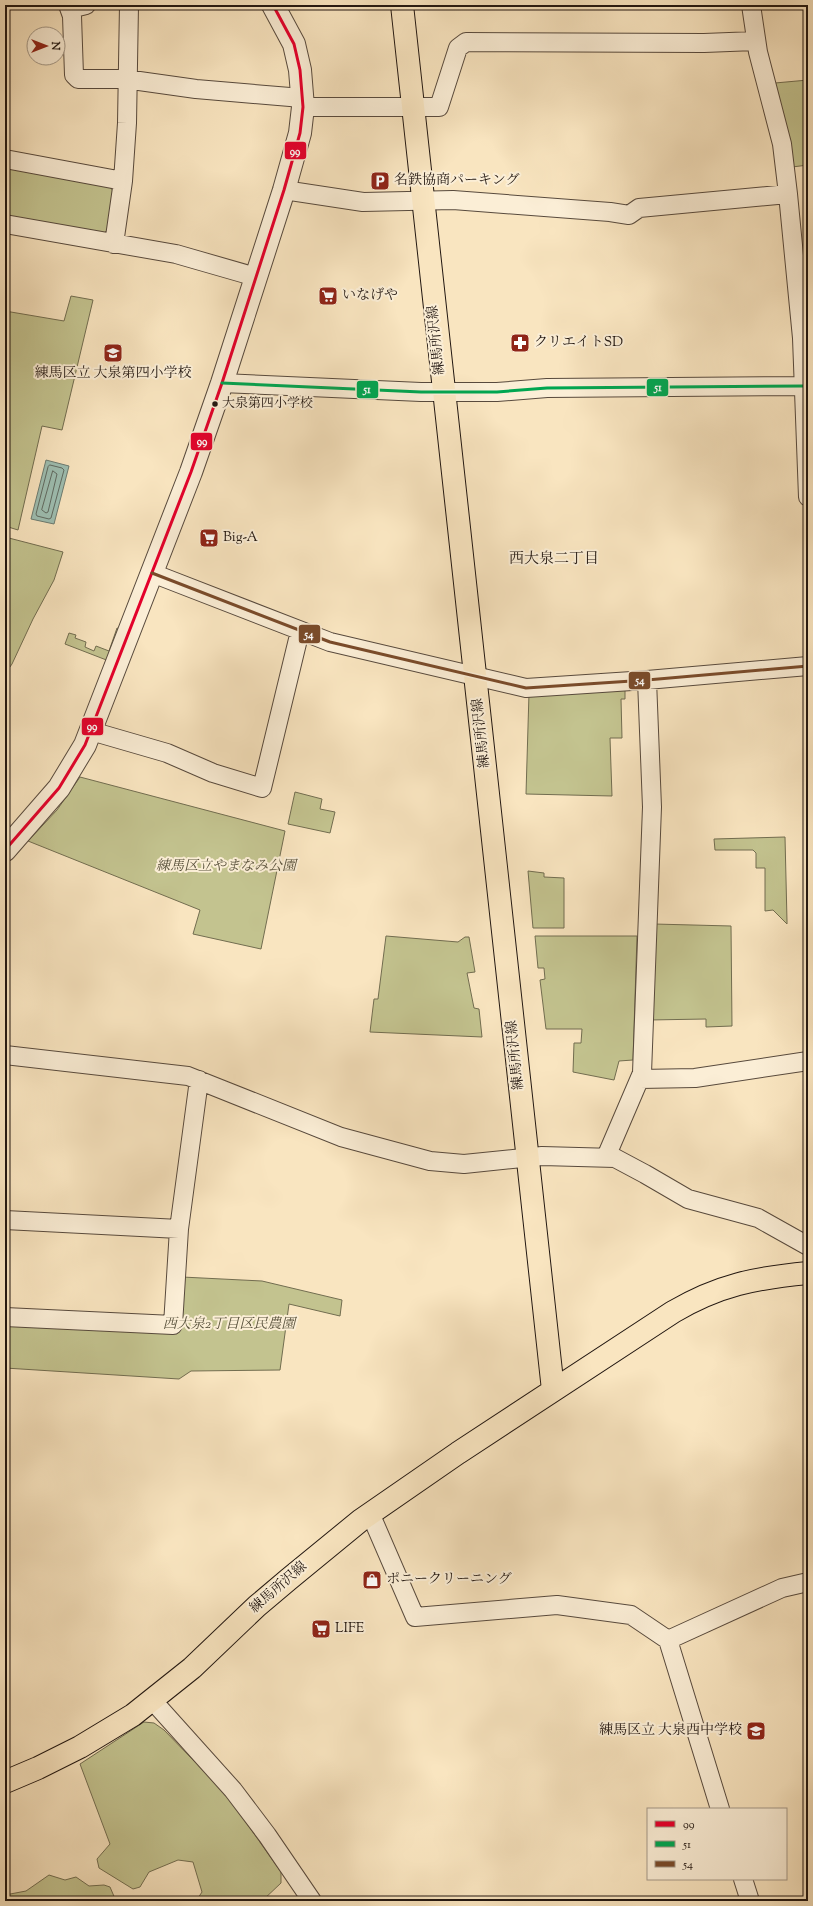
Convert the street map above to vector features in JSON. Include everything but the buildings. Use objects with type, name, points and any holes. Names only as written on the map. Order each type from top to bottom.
[{"type":"main road","name":"練馬所沢線","points":[[402,5],[412,108],[476,677],[553,1390]]},
{"type":"main road","name":"練馬所沢線","points":[[5,1782],[38,1768],[80,1747],[153,1701],[192,1668],[263,1601],[370,1514],[414,1482],[673,1312],[709,1293],[749,1281],[808,1273]]},
{"type":"street","points":[[114,244],[123,181],[129,80],[129,5]]},
{"type":"street","points":[[5,850],[59,788],[77,761],[91,731],[191,472],[222,383],[284,190],[300,133],[303,102],[300,70],[294,44],[273,5]]},
{"type":"street","points":[[751,5],[755,41],[782,144],[805,338],[803,386],[808,496]]},
{"type":"street","points":[[74,6],[72,16],[74,75],[76,77],[129,80],[303,102],[412,108],[437,107],[440,105],[458,48],[466,42],[704,43],[755,41]]},
{"type":"street","points":[[5,159],[123,181]]},
{"type":"street","points":[[284,190],[363,202],[423,202],[453,200],[610,212],[629,215],[639,208],[788,194]]},
{"type":"street","points":[[5,224],[176,254],[256,278]]},
{"type":"street","points":[[222,383],[443,392],[504,392],[547,388],[803,386]]},
{"type":"street","points":[[152,573],[330,642],[526,688],[647,680],[808,666]]},
{"type":"street","points":[[91,731],[168,753],[213,772],[262,788],[300,631]]},
{"type":"street","points":[[606,1157],[642,1073],[646,945],[651,875],[652,807],[647,680]]},
{"type":"street","points":[[5,1055],[188,1076],[341,1137],[430,1161],[464,1164],[542,1156],[615,1158],[688,1199],[758,1218],[808,1246]]},
{"type":"street","points":[[640,1079],[695,1078],[808,1061]]},
{"type":"street","points":[[5,1317],[173,1326],[178,1229],[199,1080]]},
{"type":"street","points":[[5,1220],[178,1229]]},
{"type":"street","points":[[370,1514],[415,1617],[538,1605],[560,1605],[631,1615],[668,1640],[720,1808]]},
{"type":"street","points":[[668,1640],[782,1588],[808,1582]]},
{"type":"street","points":[[153,1701],[232,1790],[267,1835],[312,1901]]},
{"type":"street","points":[[743,1880],[750,1901]]},
{"type":"green space","points":[[808,80],[808,165],[792,167],[775,83]]},
{"type":"green space","points":[[5,165],[109,186],[115,193],[110,229],[99,236],[5,217]]},
{"type":"green space","points":[[71,296],[93,300],[62,430],[42,426],[18,530],[5,526],[5,311],[64,321]]},
{"type":"green space","points":[[5,537],[63,552],[54,580],[33,619],[12,664],[5,674]]},
{"type":"green space","points":[[117,628],[120,629],[109,661],[65,644],[69,633],[76,635],[75,638],[86,642],[85,647],[94,651],[96,646],[109,651]]},
{"type":"green space","points":[[625,686],[625,699],[621,699],[622,738],[610,738],[612,796],[526,794],[529,693]]},
{"type":"green space","name":"練馬区立やまなみ公園","points":[[80,777],[285,831],[261,949],[193,934],[200,910],[28,841],[57,810]]},
{"type":"green space","points":[[295,792],[322,799],[320,809],[335,812],[330,833],[288,824]]},
{"type":"green space","points":[[785,837],[787,924],[773,910],[765,911],[765,868],[756,868],[756,853],[753,850],[715,850],[714,839]]},
{"type":"green space","points":[[528,871],[544,873],[544,877],[564,878],[564,928],[533,928]]},
{"type":"green space","points":[[654,924],[731,926],[732,1026],[706,1027],[706,1019],[649,1020]]},
{"type":"green space","points":[[386,936],[458,942],[465,937],[469,937],[475,972],[467,973],[474,1008],[479,1009],[482,1037],[370,1032],[374,999],[378,999]]},
{"type":"green space","points":[[535,936],[637,936],[633,1060],[619,1061],[614,1080],[573,1072],[574,1043],[581,1043],[582,1029],[546,1029],[540,980],[545,979],[544,968],[538,968]]},
{"type":"green space","name":"西大泉2丁目区民農園","points":[[182,1277],[262,1281],[342,1300],[340,1316],[289,1304],[280,1370],[191,1371],[179,1379],[5,1368],[5,1323],[178,1333]]},
{"type":"green space","points":[[144,1722],[154,1723],[164,1730],[226,1794],[281,1872],[281,1883],[262,1901],[196,1901],[202,1892],[193,1862],[178,1860],[149,1872],[140,1887],[133,1889],[99,1868],[97,1859],[110,1844],[80,1764]]},
{"type":"green space","points":[[49,1875],[65,1880],[76,1877],[89,1886],[104,1885],[110,1887],[116,1901],[5,1901],[5,1895],[26,1891]]},
{"type":"water","points":[[46,460],[69,466],[54,524],[31,519]]},
{"type":"transit line","name":"99","points":[[5,850],[59,788],[85,745],[191,472],[222,383],[284,190],[300,133],[303,107],[300,70],[294,44],[273,5]]},
{"type":"transit line","name":"51","points":[[222,383],[421,392],[497,392],[547,388],[803,386]]},
{"type":"transit line","name":"54","points":[[152,573],[330,642],[526,688],[647,680],[808,666]]},
{"type":"place","name":"名鉄協商パーキング","points":[[380,181]]},
{"type":"place","name":"いなげや","points":[[328,296]]},
{"type":"place","name":"クリエイトSD","points":[[520,343]]},
{"type":"place","name":"練馬区立 大泉第四小学校","points":[[113,353]]},
{"type":"place","name":"大泉第四小学校","points":[[215,404]]},
{"type":"place","name":"Big-A","points":[[209,538]]},
{"type":"place","name":"ポニークリーニング","points":[[372,1580]]},
{"type":"place","name":"LIFE","points":[[321,1629]]},
{"type":"place","name":"練馬区立 大泉西中学校","points":[[756,1731]]},
{"type":"district","name":"西大泉二丁目","points":[[554,559]]}]
